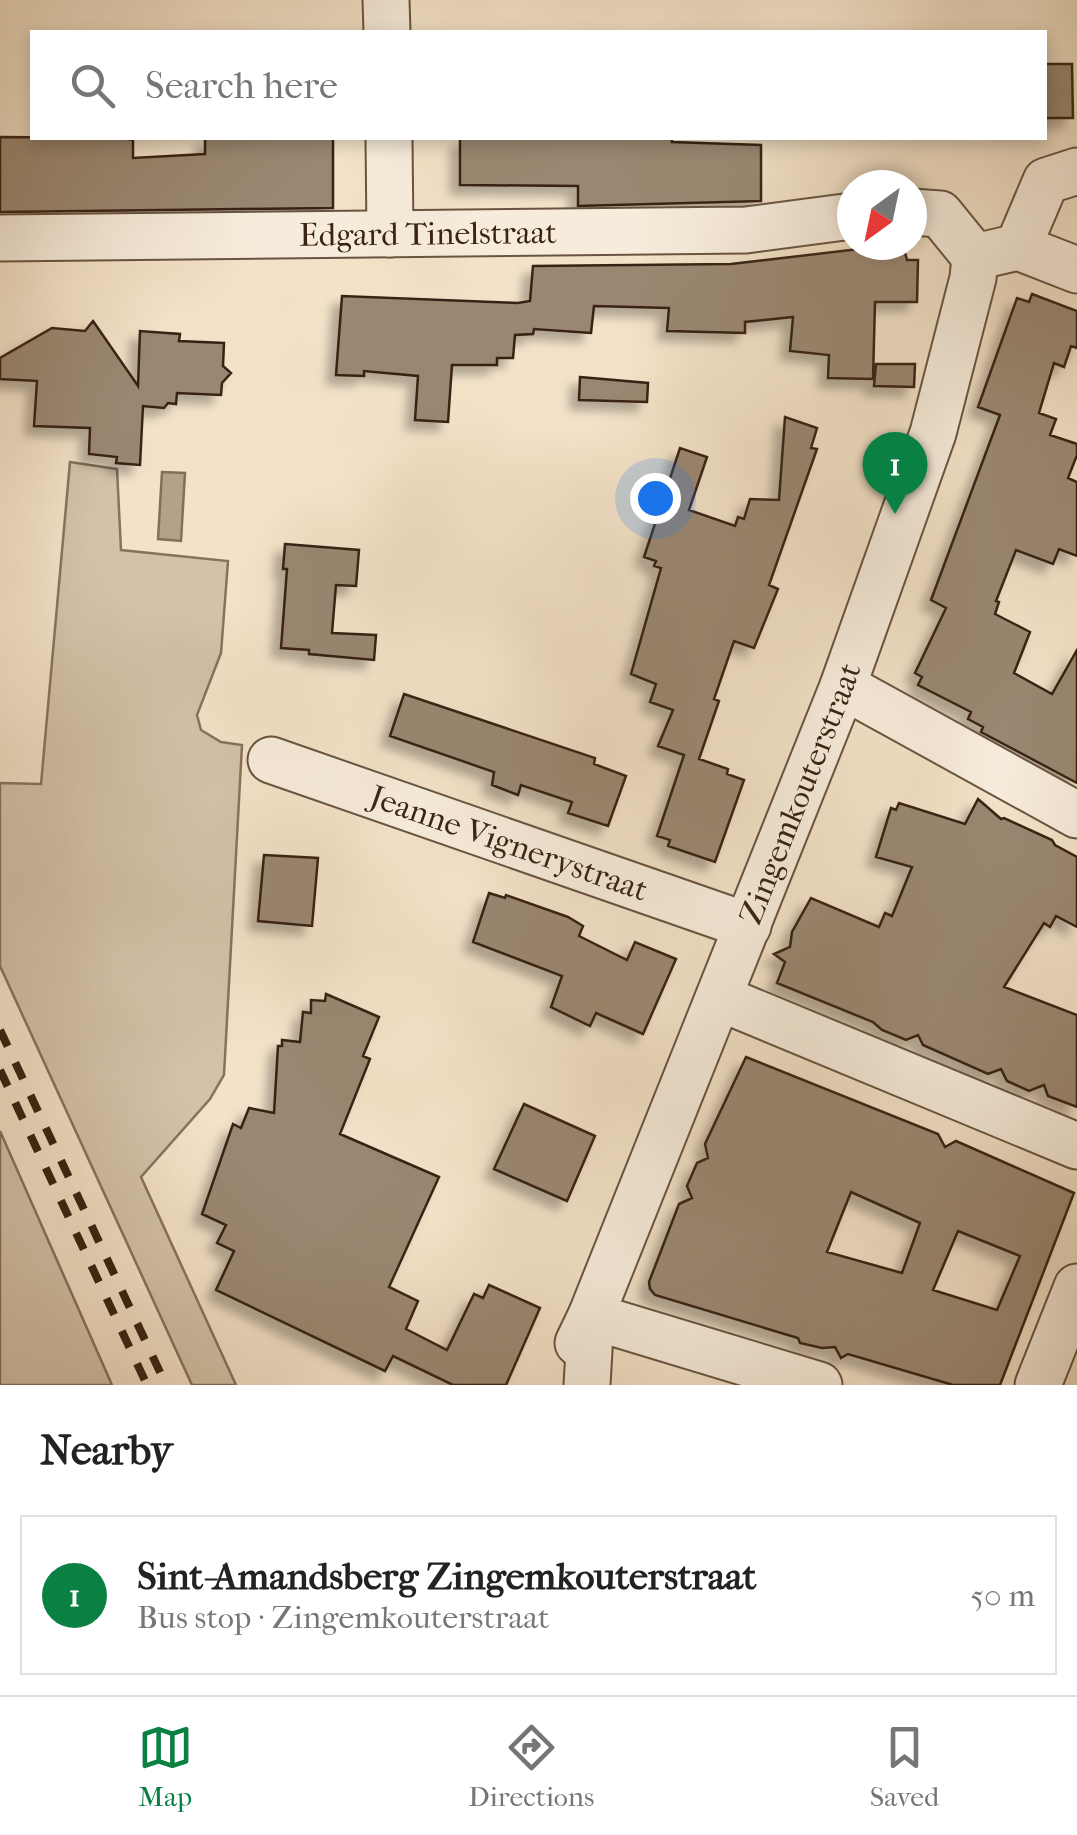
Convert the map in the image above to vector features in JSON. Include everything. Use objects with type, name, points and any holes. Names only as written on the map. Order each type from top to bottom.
[{"type":"street","points":[[386,0],[387,30]]},
{"type":"street","points":[[388,140],[390,234]]},
{"type":"street","name":"Zingemkouterstraat","points":[[556,1385],[591,1316],[843,686],[933,433],[973,278],[1046,181],[1077,171]]},
{"type":"street","points":[[927,213],[940,214],[996,252],[1077,270]]},
{"type":"street","name":"Edgard Tinelstraat","points":[[0,238],[746,230],[837,218]]},
{"type":"street","points":[[843,686],[1077,815]]},
{"type":"street","name":"Jeanne Vignerystraat","points":[[271,760],[748,926]]},
{"type":"street","points":[[720,998],[1077,1146]]},
{"type":"street","points":[[1038,1385],[1077,1288]]},
{"type":"street","points":[[591,1316],[819,1385]]},
{"type":"street","name":"Zingemkouterstraat","points":[[587,1385],[591,1316]]},
{"type":"shaded area","points":[[70,462],[117,469],[121,550],[228,561],[221,653],[197,715],[201,730],[221,742],[242,745],[224,1075],[210,1099],[141,1177],[236,1385],[192,1385],[0,966],[0,783],[41,784]]},
{"type":"shaded area","points":[[162,472],[185,473],[181,541],[158,539]]},
{"type":"shaded area","points":[[0,1131],[112,1385],[0,1385]]},
{"type":"building","points":[[1047,64],[1072,64],[1073,118],[1047,118]]},
{"type":"building","points":[[0,137],[133,140],[133,158],[205,154],[205,140],[333,140],[333,208],[0,212]]},
{"type":"building","points":[[460,140],[672,140],[761,145],[761,201],[578,206],[578,186],[460,185]]},
{"type":"building","points":[[837,252],[837,260],[918,260],[917,302],[875,302],[873,379],[828,378],[829,355],[790,351],[793,317],[745,322],[745,333],[667,331],[669,308],[594,306],[591,333],[534,329],[533,334],[515,335],[513,358],[497,358],[497,365],[452,365],[448,422],[415,420],[418,376],[364,371],[364,376],[336,375],[342,296],[518,303],[530,301],[533,266],[731,264]]},
{"type":"building","points":[[1032,294],[1077,311],[1077,348],[1071,346],[1064,367],[1054,363],[1039,413],[1056,419],[1050,435],[1077,444],[1068,478],[1077,482],[1077,556],[1059,549],[1053,564],[1016,550],[996,601],[999,602],[995,614],[1030,632],[1014,673],[1052,694],[1077,650],[1077,783],[981,732],[983,727],[968,719],[971,712],[918,685],[922,677],[915,673],[946,608],[931,600],[1000,415],[978,407],[1017,298],[1029,302]]},
{"type":"building","points":[[93,321],[138,386],[140,331],[180,334],[179,341],[224,343],[223,366],[231,373],[222,383],[221,395],[177,393],[176,404],[168,403],[164,408],[143,406],[140,465],[116,463],[117,457],[89,454],[90,428],[34,426],[37,381],[0,379],[0,358],[52,328],[85,331]]},
{"type":"building","points":[[876,364],[915,364],[914,387],[874,386]]},
{"type":"building","points":[[580,377],[648,383],[647,402],[579,400]]},
{"type":"building","points":[[785,417],[817,428],[811,448],[817,449],[769,585],[778,589],[754,648],[734,641],[699,759],[728,769],[727,774],[744,780],[715,862],[668,846],[670,840],[657,836],[684,755],[658,746],[673,710],[650,702],[656,684],[631,674],[661,568],[654,566],[656,561],[644,557],[680,448],[707,457],[689,510],[735,526],[738,517],[744,519],[750,499],[779,500]]},
{"type":"building","points":[[285,544],[359,550],[356,586],[336,585],[332,633],[376,635],[374,660],[281,648]]},
{"type":"building","points":[[404,694],[595,758],[594,764],[626,776],[608,826],[568,813],[572,802],[521,785],[518,795],[492,785],[494,772],[390,736]]},
{"type":"building","points":[[978,799],[1001,819],[1052,840],[1077,857],[1077,927],[1056,916],[1050,927],[1044,923],[1004,987],[1077,1015],[1077,1107],[1048,1096],[1044,1085],[1029,1091],[1007,1081],[1001,1069],[988,1074],[923,1045],[918,1035],[906,1040],[873,1022],[777,983],[785,962],[774,954],[790,947],[792,932],[811,898],[879,927],[885,913],[892,916],[912,867],[876,857],[891,808],[896,810],[899,803],[965,824]]},
{"type":"building","points":[[264,855],[318,858],[312,926],[258,921]]},
{"type":"building","points":[[489,893],[505,898],[506,895],[568,917],[583,926],[579,936],[627,960],[635,942],[676,959],[643,1034],[596,1013],[590,1026],[551,1007],[562,976],[473,942]]},
{"type":"building","points":[[326,994],[379,1017],[363,1056],[370,1059],[340,1134],[439,1177],[389,1287],[418,1301],[406,1329],[447,1350],[474,1294],[483,1298],[489,1285],[540,1308],[506,1385],[453,1385],[393,1356],[385,1371],[216,1290],[234,1251],[217,1243],[226,1225],[202,1214],[233,1124],[241,1128],[249,1108],[274,1113],[278,1046],[282,1046],[282,1040],[300,1042],[303,1012],[311,1013],[311,1000],[325,1001]]},
{"type":"building","points":[[746,1057],[938,1134],[945,1147],[956,1141],[1074,1193],[1000,1385],[953,1385],[848,1354],[841,1358],[835,1347],[800,1343],[798,1338],[655,1295],[649,1282],[679,1204],[692,1198],[687,1186],[697,1163],[708,1158],[705,1144]],"holes":[[[851,1192],[920,1223],[902,1273],[827,1252]],[[958,1231],[1020,1256],[997,1310],[933,1290]]]},
{"type":"building","points":[[524,1104],[595,1136],[567,1201],[494,1169]]},
{"type":"railway","points":[[0,1030],[166,1385]]},
{"type":"railway","points":[[0,1070],[147,1385]]},
{"type":"place","name":"Sint-Amandsberg Zingemkouterstraat","points":[[895,514]]}]
